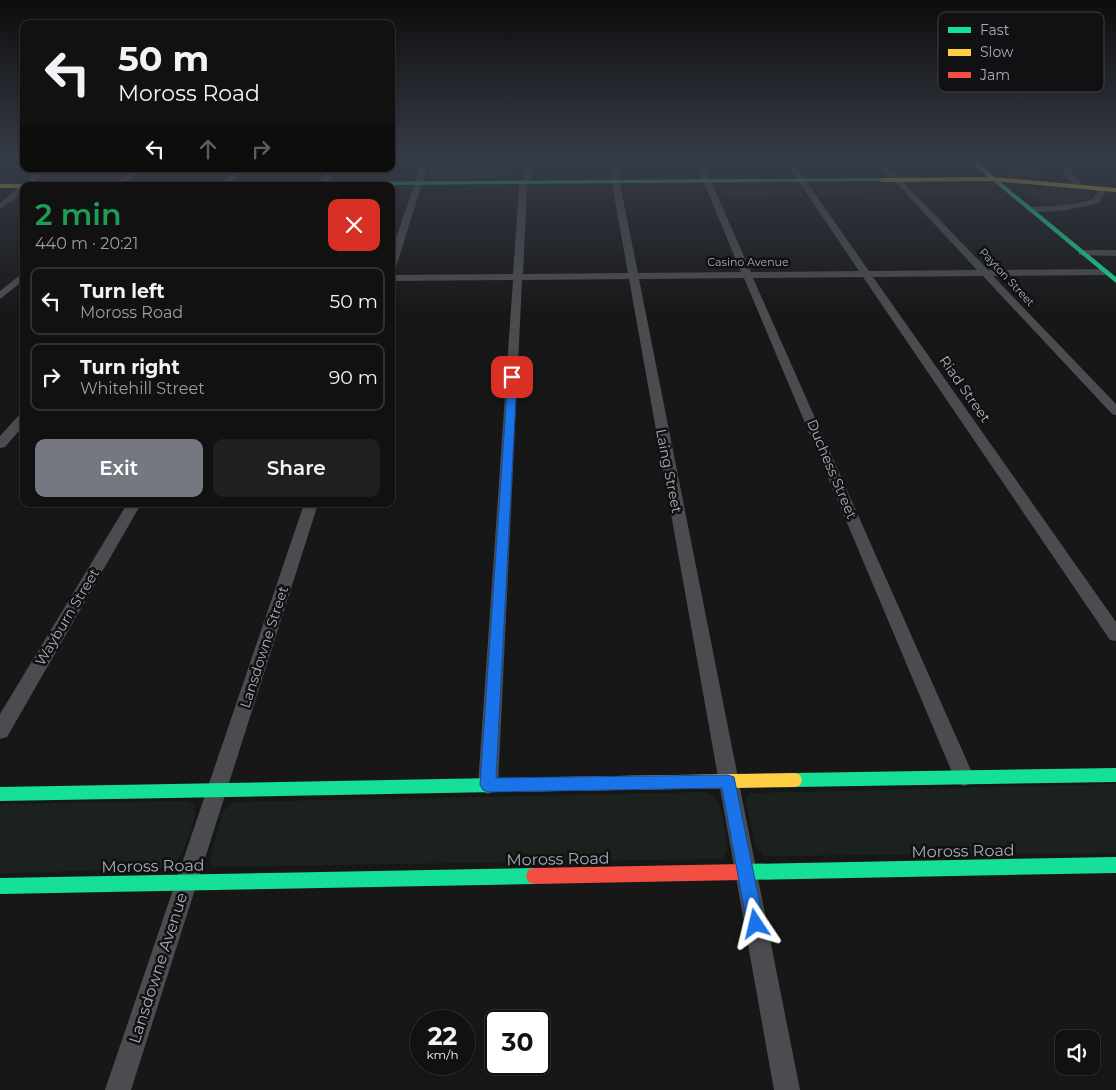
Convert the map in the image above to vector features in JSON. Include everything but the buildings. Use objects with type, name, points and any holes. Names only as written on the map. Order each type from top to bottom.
[{"type":"street","points":[[395,255],[409,212]]},
{"type":"street","points":[[488,785],[522,212]]},
{"type":"street","name":"Laing Street","points":[[621,212],[787,1090]]},
{"type":"street","name":"Duchess Street","points":[[719,212],[964,778]]},
{"type":"street","name":"Riad Street","points":[[824,212],[1116,634]]},
{"type":"street","name":"Payton Street","points":[[927,212],[1116,410]]},
{"type":"street","points":[[1032,212],[1116,281]]},
{"type":"street","points":[[1082,253],[1116,253]]},
{"type":"street","name":"Casino Avenue","points":[[395,278],[1105,272]]},
{"type":"street","points":[[0,281],[20,279]]},
{"type":"street","points":[[0,296],[20,281]]},
{"type":"street","points":[[0,444],[20,422]]},
{"type":"street","name":"Wayburn Street","points":[[0,731],[132,507]]},
{"type":"street","name":"Lansdowne Street","points":[[216,790],[310,507]]},
{"type":"street","points":[[0,794],[1116,775]]},
{"type":"street","name":"Lansdowne Avenue","points":[[118,1090],[216,790]]},
{"type":"street","name":"Moross Road","points":[[0,886],[1116,864]]},
{"type":"shaded area","points":[[1116,784],[1116,853],[764,856],[755,845],[746,803],[750,793]]},
{"type":"shaded area","points":[[706,792],[713,795],[720,805],[728,848],[724,857],[719,859],[212,867],[209,862],[222,813],[232,802]]},
{"type":"shaded area","points":[[188,801],[194,805],[195,811],[192,828],[180,856],[172,867],[0,874],[0,804]]},
{"type":"traffic: fast","points":[[1032,212],[1116,281]]},
{"type":"traffic: fast","points":[[795,780],[1116,775]]},
{"type":"traffic: fast","points":[[0,794],[558,784]]},
{"type":"traffic: fast","points":[[742,872],[1116,865]]},
{"type":"traffic: fast","points":[[0,886],[534,876]]},
{"type":"traffic: slow","points":[[558,784],[795,780]]},
{"type":"traffic: jam","points":[[534,876],[742,872]]},
{"type":"route","points":[[512,377],[488,785],[728,782],[756,924]]}]
